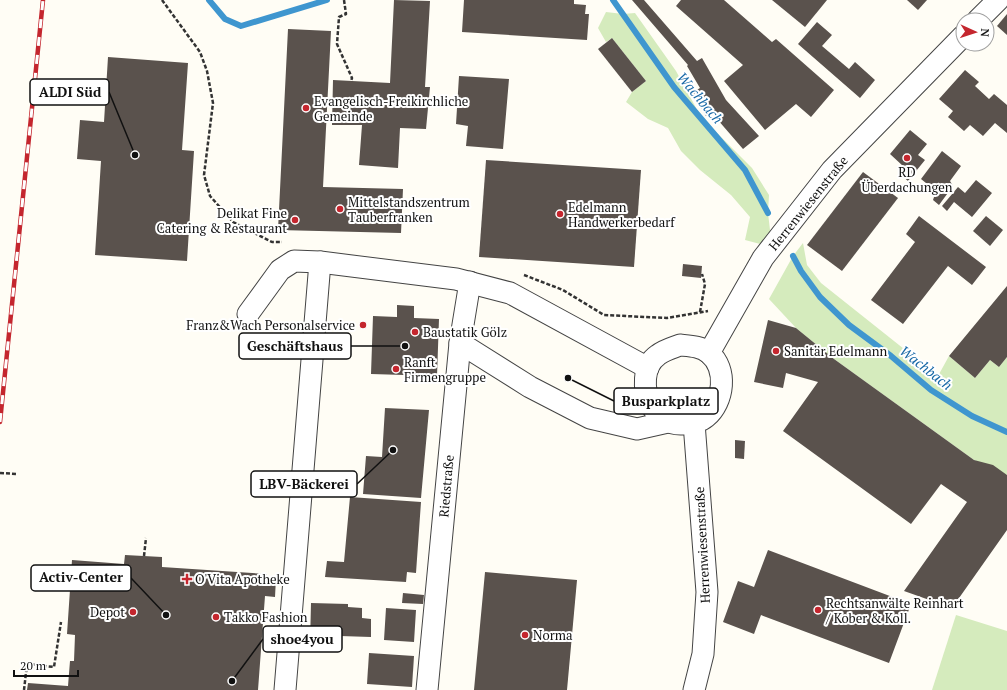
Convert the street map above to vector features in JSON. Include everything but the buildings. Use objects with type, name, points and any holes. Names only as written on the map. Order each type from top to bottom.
[{"type":"street","points":[[986,12],[998,0]]},
{"type":"street","name":"Herrenwiesenstraße","points":[[709,354],[763,258],[832,170],[955,44]]},
{"type":"street","points":[[248,314],[280,270],[294,261],[320,262],[456,279],[510,293],[648,368]]},
{"type":"street","points":[[285,690],[320,262]]},
{"type":"street","name":"Riedstraße","points":[[427,690],[460,343],[470,282]]},
{"type":"street","points":[[460,343],[530,387],[590,418],[637,428],[668,422],[680,424],[694,423],[705,418],[714,408],[721,395],[722,382],[718,366],[709,354],[701,348],[680,345],[656,356],[648,368],[645,383],[647,398],[655,412],[668,422]]},
{"type":"street","name":"Herrenwiesenstraße","points":[[694,423],[707,592],[703,654],[694,690]]},
{"type":"path","points":[[162,0],[200,52],[208,71],[212,103],[204,175],[210,196],[233,222],[272,242],[288,243]]},
{"type":"path","points":[[344,0],[346,14],[339,17],[337,44],[352,78],[351,81]]},
{"type":"path","points":[[517,273],[563,290],[604,315],[667,318],[709,310]]},
{"type":"path","points":[[700,312],[705,284],[702,274]]},
{"type":"path","points":[[0,473],[17,474]]},
{"type":"path","points":[[144,556],[146,538]]},
{"type":"path","points":[[24,690],[27,664],[54,667],[61,622]]},
{"type":"green space","points":[[606,12],[623,14],[635,13],[676,71],[701,117],[752,168],[769,195],[768,213],[772,247],[745,240],[750,217],[731,195],[700,170],[681,151],[668,128],[648,119],[626,102],[632,92],[646,81],[612,38],[606,42],[598,28]]},
{"type":"green space","points":[[803,243],[807,265],[821,283],[938,376],[949,356],[975,378],[990,360],[999,367],[1007,357],[1007,475],[974,460],[834,359],[796,328],[769,299],[793,256]]},
{"type":"green space","points":[[956,615],[1007,631],[1007,690],[932,690]]},
{"type":"waterway","name":"Wachbach","points":[[209,0],[225,19],[241,26],[327,0]]},
{"type":"waterway","name":"Wachbach","points":[[613,0],[674,87],[745,170],[768,213]]},
{"type":"waterway","name":"Wachbach","points":[[793,256],[801,271],[820,297],[849,325],[891,356],[931,390],[972,416],[1007,432]]},
{"type":"railway","points":[[0,422],[43,0]]},
{"type":"place","name":"Evangelisch-Freikirchliche Gemeinde","points":[[306,108]]},
{"type":"place","name":"ALDI Süd","points":[[135,155]]},
{"type":"place","name":"RD Überdachungen","points":[[907,158]]},
{"type":"place","name":"Mittelstandszentrum Tauberfranken","points":[[340,209]]},
{"type":"place","name":"Edelmann Handwerkerbedarf","points":[[560,214]]},
{"type":"place","name":"Delikat Fine Catering & Restaurant","points":[[295,220]]},
{"type":"place","name":"Franz&Wach Personalservice","points":[[363,325]]},
{"type":"place","name":"Baustatik Gölz","points":[[415,332]]},
{"type":"place","name":"Geschäftshaus","points":[[405,346]]},
{"type":"place","name":"Sanitär Edelmann","points":[[776,351]]},
{"type":"place","name":"Ranft Firmengruppe","points":[[396,369]]},
{"type":"place","name":"Busparkplatz","points":[[568,378]]},
{"type":"place","name":"LBV-Bäckerei","points":[[393,450]]},
{"type":"place","name":"O'Vita Apotheke","points":[[187,579]]},
{"type":"place","name":"Rechtsanwälte Reinhart / Kober & Koll.","points":[[818,610]]},
{"type":"place","name":"Depot","points":[[133,612]]},
{"type":"place","name":"Activ-Center","points":[[166,615]]},
{"type":"place","name":"Takko Fashion","points":[[216,617]]},
{"type":"place","name":"Norma","points":[[525,635]]},
{"type":"place","name":"shoe4you","points":[[232,681]]}]
